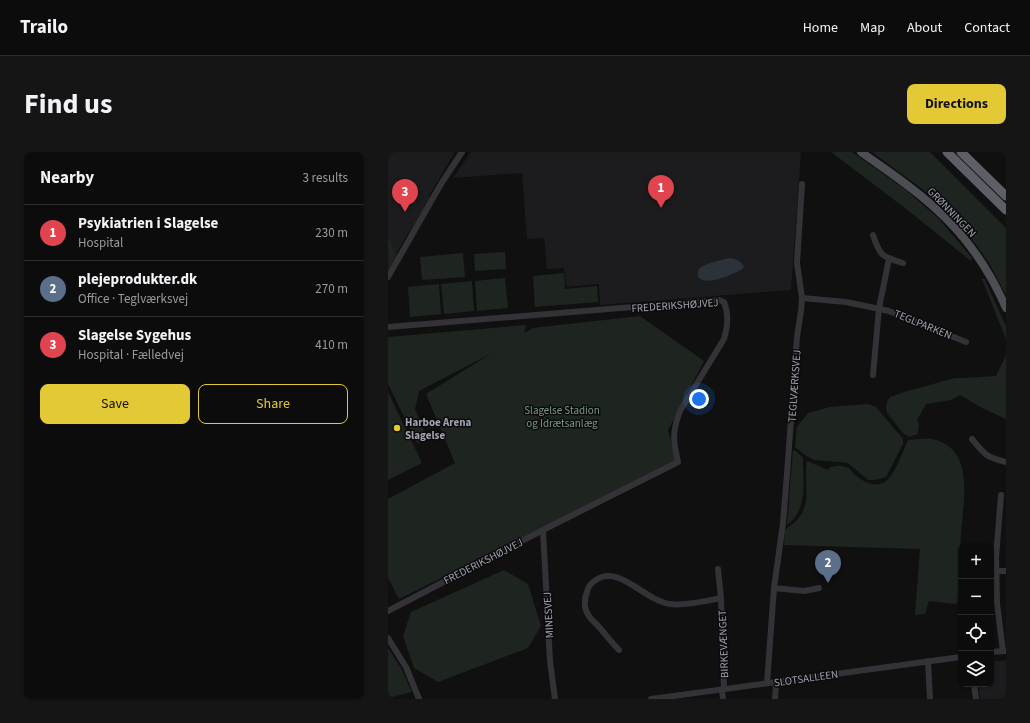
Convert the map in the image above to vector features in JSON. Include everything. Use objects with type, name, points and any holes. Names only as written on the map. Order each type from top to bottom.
[{"type":"highway","points":[[947,152],[1006,210]]},
{"type":"highway","points":[[961,152],[1006,196]]},
{"type":"main road","name":"GRØNNINGEN","points":[[861,152],[915,191],[937,209],[954,227],[973,250],[989,274],[1006,308]]},
{"type":"street","points":[[388,277],[441,184],[462,152]]},
{"type":"street","name":"TEGLVÆRKSVEJ","points":[[767,684],[774,588],[783,522],[797,337],[802,298],[797,263],[802,184]]},
{"type":"street","points":[[873,235],[877,249],[882,254],[889,259],[903,263]]},
{"type":"street","name":"TEGLPARKEN","points":[[873,375],[879,308],[889,259]]},
{"type":"street","name":"TEGLPARKEN","points":[[802,298],[846,302],[879,308],[903,316],[966,342]]},
{"type":"street","name":"FREDERIKSHØJVEJ","points":[[388,327],[713,300],[724,302],[727,308],[728,319],[724,339],[680,411],[676,422],[674,442],[678,462],[543,530],[410,599],[388,612]]},
{"type":"street","points":[[972,439],[988,457],[1006,462]]},
{"type":"street","points":[[994,652],[1004,651],[997,603],[996,571],[1001,495]]},
{"type":"street","name":"MINESVEJ","points":[[543,530],[550,661],[555,699]]},
{"type":"street","name":"BIRKEVÆNGET","points":[[718,569],[721,598],[723,699]]},
{"type":"street","points":[[996,571],[1006,571]]},
{"type":"street","name":"BIRKEVÆNGET","points":[[619,650],[589,615],[585,605],[585,596],[588,588],[599,578],[614,576],[621,578],[654,599],[671,605],[721,598]]},
{"type":"street","points":[[774,588],[804,591],[818,588]]},
{"type":"street","points":[[388,638],[406,667],[419,699]]},
{"type":"street","name":"SLOTSALLEEN","points":[[651,699],[958,657]]},
{"type":"street","points":[[928,661],[930,699]]},
{"type":"street","points":[[775,699],[776,683]]},
{"type":"street","points":[[974,687],[976,699]]},
{"type":"shaded area","points":[[388,152],[455,152],[430,194],[429,199],[415,224],[397,252],[398,255],[388,273]]},
{"type":"shaded area","points":[[471,152],[801,152],[791,290],[600,305],[599,284],[566,287],[564,268],[547,269],[544,238],[527,239],[522,173],[453,178]]},
{"type":"shaded area","points":[[731,258],[741,263],[744,267],[741,270],[720,279],[708,281],[702,280],[698,277],[698,270],[702,266]]},
{"type":"shaded area","points":[[1006,660],[1006,699],[980,699],[978,687],[994,687],[994,662]]},
{"type":"green space","points":[[831,152],[852,152],[906,190],[939,219],[972,258],[971,261],[905,208]]},
{"type":"green space","points":[[872,152],[930,152],[1006,228],[1006,295],[989,263],[972,239],[944,207]]},
{"type":"green space","points":[[388,239],[390,240],[395,256],[389,268]]},
{"type":"green space","points":[[505,252],[506,269],[475,271],[474,254]]},
{"type":"green space","points":[[463,253],[465,277],[422,280],[420,257]]},
{"type":"green space","points":[[564,273],[565,289],[597,286],[598,302],[535,307],[533,276]]},
{"type":"green space","points":[[505,278],[508,308],[477,311],[475,281]]},
{"type":"green space","points":[[984,278],[1006,326],[1006,339],[982,279]]},
{"type":"green space","points":[[472,281],[474,311],[444,314],[441,284]]},
{"type":"green space","points":[[439,284],[441,314],[410,317],[408,287]]},
{"type":"green space","name":"Slagelse Stadion og Idrætsanlæg","points":[[640,316],[704,361],[668,430],[676,461],[399,599],[388,578],[388,499],[455,463],[426,394],[492,353],[419,391],[415,409],[427,438],[417,443],[388,384],[388,337],[526,325],[524,333],[533,328]]},
{"type":"green space","points":[[1006,355],[1006,419],[984,409],[960,395],[951,400],[926,404],[917,420],[919,424],[918,434],[909,437],[903,433],[887,413],[886,407],[890,397],[904,392],[955,378],[996,376]]},
{"type":"green space","name":"Harboe Arena Slagelse","points":[[388,392],[422,463],[388,480]]},
{"type":"green space","points":[[867,404],[876,407],[903,439],[903,444],[886,477],[868,480],[848,463],[814,460],[795,447],[797,427],[808,413],[830,407]]},
{"type":"green space","points":[[932,439],[946,444],[955,453],[961,465],[964,478],[964,507],[961,543],[958,543],[957,604],[929,601],[925,614],[915,615],[920,549],[784,545],[785,530],[797,520],[805,506],[807,461],[828,470],[835,466],[846,467],[868,483],[882,483],[886,481],[893,473],[908,440]]},
{"type":"green space","points":[[793,450],[803,458],[803,494],[794,519],[787,525]]},
{"type":"green space","points":[[504,570],[528,584],[541,626],[528,648],[438,682],[414,668],[403,636],[411,612]]},
{"type":"green space","points":[[388,648],[401,668],[412,692],[388,698]]},
{"type":"place","name":"Psykiatrien i Slagelse","points":[[661,208]]},
{"type":"place","name":"Slagelse Sygehus","points":[[405,212]]},
{"type":"place","name":"Harboe Arena Slagelse","points":[[397,428]]},
{"type":"place","name":"plejeprodukter.dk","points":[[828,583]]}]
